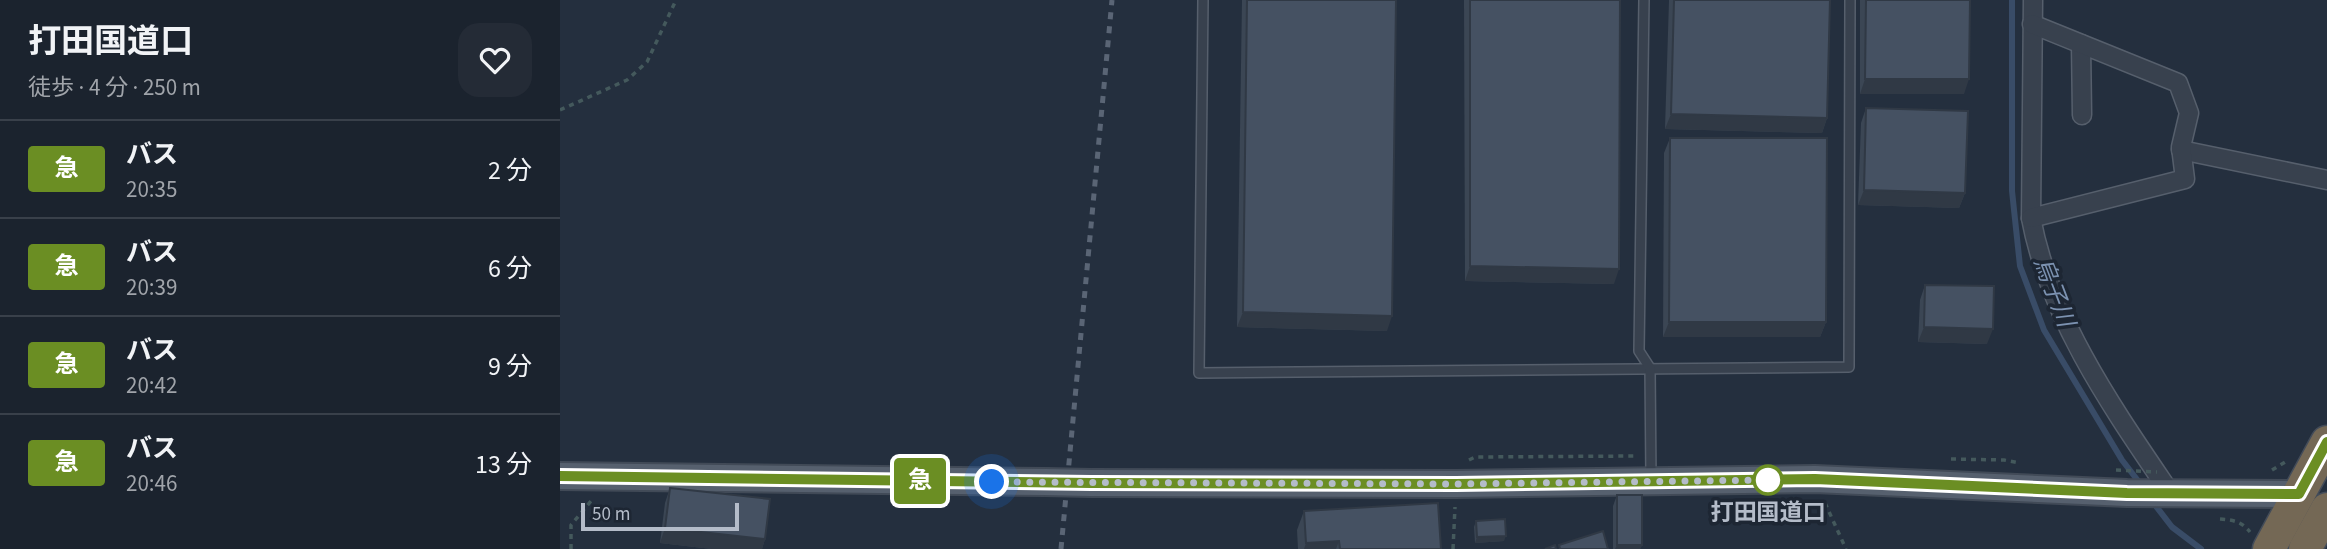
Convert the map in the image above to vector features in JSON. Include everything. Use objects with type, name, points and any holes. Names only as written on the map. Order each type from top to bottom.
[{"type":"highway","points":[[2259,545],[2313,494],[2327,442]]},
{"type":"highway","points":[[2305,549],[2327,509]]},
{"type":"main road","points":[[560,476],[1091,483],[1456,484],[1815,479],[2121,482],[2171,494],[2313,494]]},
{"type":"street","points":[[2032,0],[2031,218],[2037,250],[2080,352],[2171,494]]},
{"type":"street","points":[[2031,218],[2185,179],[2181,150],[2189,113],[2178,83],[2032,24]]},
{"type":"street","points":[[2081,44],[2082,115]]},
{"type":"street","points":[[2181,150],[2327,180]]},
{"type":"lane","points":[[1203,0],[1199,373],[1849,367],[1850,0]]},
{"type":"lane","points":[[1644,0],[1639,351],[1650,368],[1651,481]]},
{"type":"path","points":[[560,110],[627,80],[647,62],[676,0]]},
{"type":"path","points":[[2121,482],[2157,472]]},
{"type":"path","points":[[1815,479],[1846,549]]},
{"type":"path","points":[[1453,549],[1456,484]]},
{"type":"path","points":[[2213,518],[2236,521],[2244,525],[2259,545]]},
{"type":"building","points":[[1247,0],[1396,0],[1392,316],[1243,312]]},
{"type":"building","points":[[1470,0],[1620,0],[1619,269],[1470,266]]},
{"type":"building","points":[[1674,0],[1830,0],[1827,118],[1671,114]]},
{"type":"building","points":[[1866,0],[1970,0],[1969,79],[1865,79]]},
{"type":"building","points":[[1866,108],[1968,111],[1965,193],[1864,190]]},
{"type":"building","points":[[1670,138],[1827,138],[1826,322],[1669,322]]},
{"type":"building","points":[[1925,285],[1994,286],[1993,329],[1924,327]]},
{"type":"building","points":[[670,488],[770,499],[765,539],[665,528]]},
{"type":"building","points":[[1617,495],[1642,495],[1642,545],[1617,545]]},
{"type":"building","points":[[1438,503],[1441,549],[1340,549],[1339,541],[1306,543],[1304,511]]},
{"type":"building","points":[[1505,519],[1506,536],[1477,537],[1476,521]]},
{"type":"building","points":[[1603,531],[1608,549],[1560,549],[1559,545]]},
{"type":"waterway","name":"烏子川","points":[[2012,0],[2012,191],[2020,266],[2044,330],[2122,460],[2142,486]]},
{"type":"waterway","name":"烏子川","points":[[2152,501],[2172,527],[2201,549]]},
{"type":"railway","points":[[1061,549],[1112,0]]},
{"type":"bus line","name":"急","points":[[560,476],[1091,483],[1456,484],[1815,479],[2127,493],[2299,494],[2327,442]]},
{"type":"place","name":"打田国道口","points":[[1768,480]]},
{"type":"route","points":[[992,482],[1456,484],[1768,480]]}]
